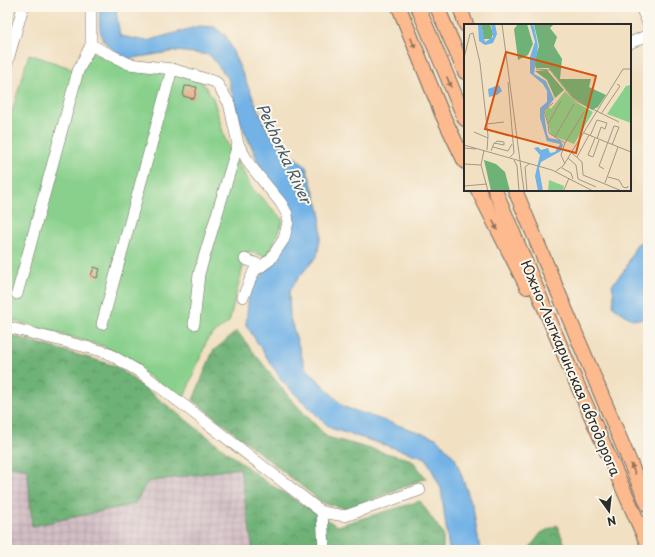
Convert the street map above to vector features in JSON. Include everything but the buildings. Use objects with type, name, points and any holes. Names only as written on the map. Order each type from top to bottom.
[{"type":"main road","points":[[399,7],[442,114],[464,160]]},
{"type":"main road","points":[[418,7],[464,118]]},
{"type":"main road","points":[[437,7],[464,70]]},
{"type":"main road","points":[[460,7],[466,24]]},
{"type":"main road","points":[[478,191],[501,238],[569,366]]},
{"type":"main road","name":"Южно-Лыткаринская автодорога","points":[[495,191],[569,366],[648,545]]},
{"type":"main road","name":"Южно-Лыткаринская автодорога","points":[[515,191],[648,504]]},
{"type":"main road","points":[[526,191],[587,358]]},
{"type":"street","points":[[7,63],[23,7]]},
{"type":"street","points":[[18,294],[78,72],[91,45],[91,7]]},
{"type":"street","points":[[641,7],[648,23]]},
{"type":"street","points":[[631,42],[648,35]]},
{"type":"street","points":[[91,45],[129,64],[172,69],[216,82],[229,103],[238,144],[250,165],[281,203],[287,214],[288,222],[284,239],[270,260],[254,271],[243,297]]},
{"type":"street","points":[[102,324],[172,69]]},
{"type":"street","points":[[194,324],[199,274],[238,144]]},
{"type":"street","points":[[244,259],[262,266]]},
{"type":"street","points":[[7,327],[106,352],[140,372],[322,512],[345,516],[420,490]]},
{"type":"street","points":[[322,512],[324,550]]},
{"type":"shaded area","points":[[7,465],[28,469],[32,526],[147,482],[240,468],[253,550],[7,550]]},
{"type":"green space","points":[[91,51],[123,67],[198,76],[213,98],[225,139],[251,187],[283,220],[268,257],[247,251],[229,322],[208,338],[183,400],[106,347],[7,319],[7,128],[29,54],[82,72]]},
{"type":"green space","points":[[237,331],[288,396],[327,437],[412,460],[426,478],[348,509],[323,503],[193,400],[213,351]]},
{"type":"green space","points":[[7,334],[116,366],[265,481],[337,526],[420,501],[443,534],[443,550],[253,550],[240,468],[147,482],[135,504],[32,526],[28,469],[7,465]]},
{"type":"green space","points":[[557,525],[567,550],[528,550],[541,533]]},
{"type":"water","name":"Pekhorka River","points":[[100,7],[118,7],[116,11],[120,36],[147,41],[199,26],[214,27],[226,36],[269,134],[306,167],[320,211],[321,235],[317,256],[299,277],[289,292],[290,318],[305,367],[344,407],[436,438],[455,458],[473,507],[480,550],[449,550],[441,488],[426,458],[330,428],[282,381],[246,325],[249,293],[269,265],[292,220],[269,185],[239,119],[228,78],[210,55],[176,51],[127,59],[107,44],[103,39],[100,26]]},
{"type":"water","points":[[648,237],[648,317],[638,320],[629,318],[613,306],[614,295],[612,285],[626,268],[636,245]]}]
